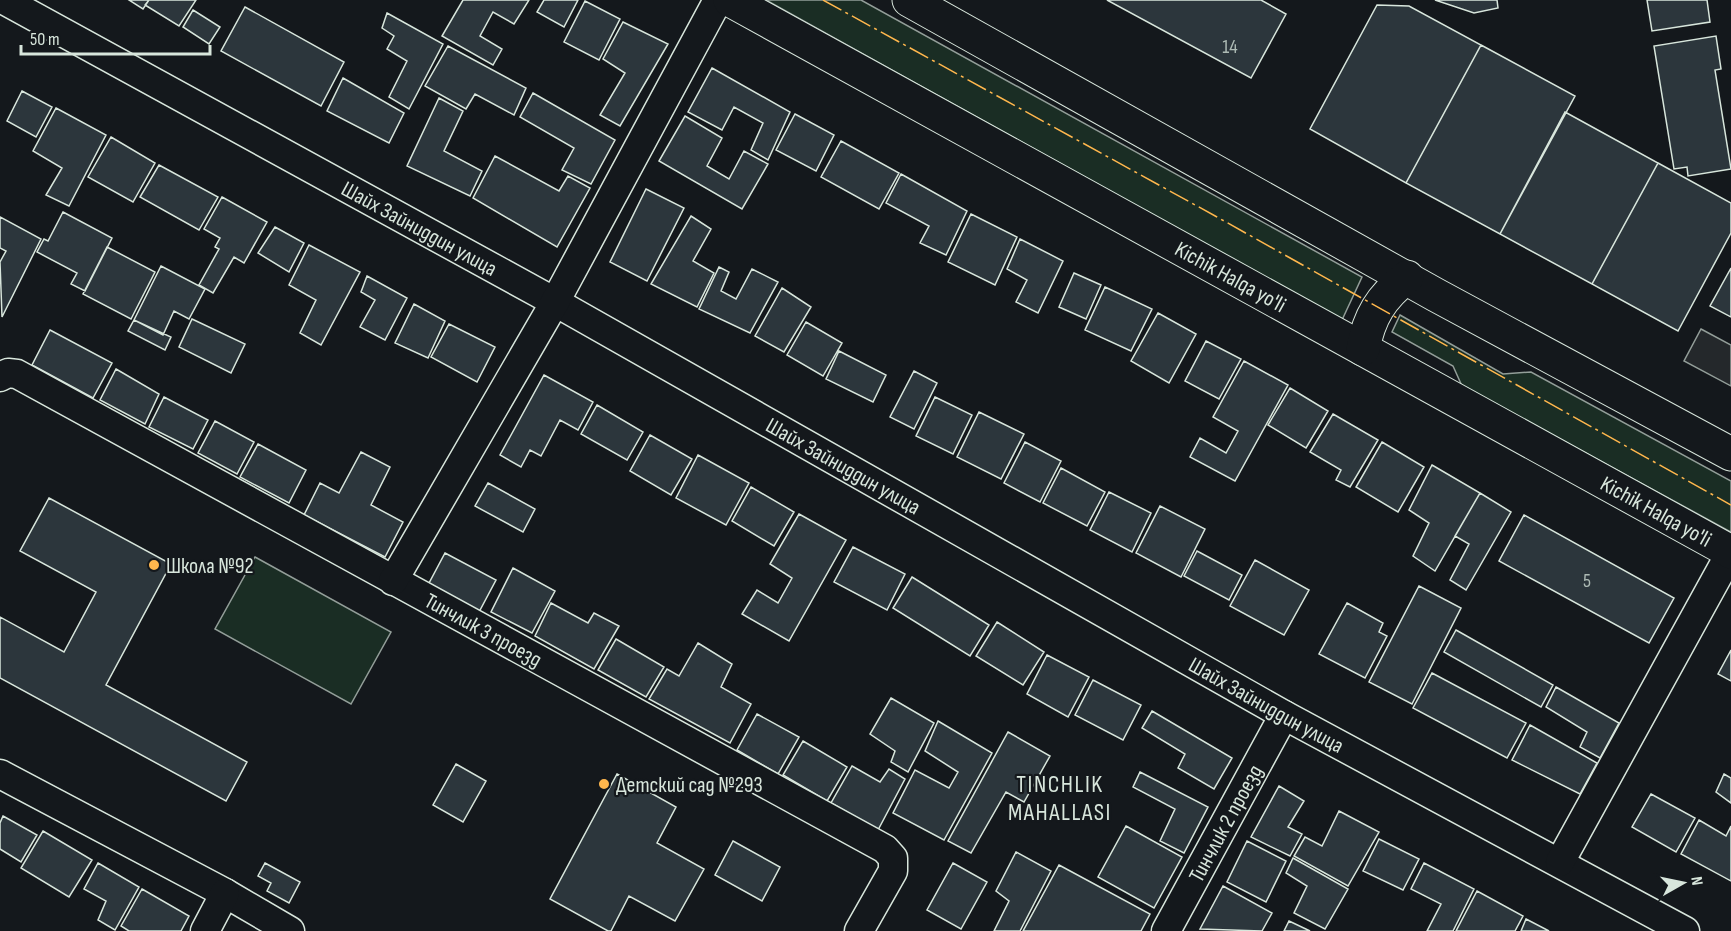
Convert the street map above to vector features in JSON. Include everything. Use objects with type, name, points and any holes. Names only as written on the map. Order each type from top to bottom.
[{"type":"highway","name":"Kichik Halqa yo'li","points":[[730,0],[1731,552]]},
{"type":"highway","points":[[909,0],[1407,278],[1731,454]]},
{"type":"highway","points":[[1363,349],[1367,326],[1374,312],[1388,293],[1407,278]]},
{"type":"street","name":"Шайх Зайниддин улица","points":[[3,0],[555,302],[1284,715],[1685,931]]},
{"type":"street","points":[[393,581],[555,302],[718,0]]},
{"type":"street","name":"Тинчлик 3 проезд","points":[[0,377],[8,373],[17,374],[885,849],[892,858],[893,871],[859,931]]},
{"type":"street","points":[[1560,862],[1731,552]]},
{"type":"street","name":"Тинчлик 2 проезд","points":[[1166,931],[1284,715]]},
{"type":"street","points":[[0,774],[225,893],[290,931]]},
{"type":"street","points":[[205,931],[225,893]]},
{"type":"green space","points":[[766,0],[861,0],[1362,277],[1342,320]]},
{"type":"green space","points":[[1400,315],[1503,374],[1531,372],[1731,481],[1731,532],[1462,386],[1453,366],[1392,332]]},
{"type":"green space","points":[[255,557],[391,632],[351,704],[215,629]]},
{"type":"shaded area","points":[[1701,329],[1731,345],[1731,386],[1684,361]]},
{"type":"building","points":[[129,0],[149,0],[143,9]]},
{"type":"building","points":[[149,0],[196,0],[179,26],[145,5]]},
{"type":"building","points":[[463,0],[529,0],[514,24],[493,12],[480,36],[502,49],[493,65],[442,36]]},
{"type":"building","points":[[544,0],[578,0],[564,27],[537,12]]},
{"type":"building","points":[[1107,0],[1261,0],[1286,14],[1251,78]]},
{"type":"building","points":[[1435,0],[1497,0],[1498,8],[1474,13]]},
{"type":"building","points":[[1647,0],[1707,0],[1710,22],[1652,31]]},
{"type":"building","points":[[585,1],[620,19],[599,60],[564,42]]},
{"type":"building","points":[[1377,5],[1409,6],[1481,45],[1406,183],[1310,129]]},
{"type":"building","points":[[245,7],[344,62],[321,106],[221,51]]},
{"type":"building","points":[[193,10],[220,27],[209,44],[183,27]]},
{"type":"building","points":[[387,13],[443,44],[409,109],[389,97],[407,61],[387,49],[394,36],[382,28]]},
{"type":"building","points":[[623,22],[668,44],[620,126],[600,115],[625,73],[603,59]]},
{"type":"building","points":[[1716,36],[1721,69],[1715,70],[1731,169],[1688,176],[1687,167],[1674,169],[1654,46]]},
{"type":"building","points":[[1481,45],[1575,96],[1500,234],[1406,183]]},
{"type":"building","points":[[448,46],[526,88],[514,115],[475,94],[466,109],[425,86]]},
{"type":"building","points":[[712,68],[790,112],[768,160],[751,150],[763,123],[734,107],[722,130],[688,112]]},
{"type":"building","points":[[343,78],[404,113],[389,143],[327,111]]},
{"type":"building","points":[[22,91],[52,107],[36,137],[7,121]]},
{"type":"building","points":[[533,93],[615,140],[591,184],[562,170],[574,148],[520,117]]},
{"type":"building","points":[[439,98],[463,111],[444,151],[482,171],[470,196],[407,166]]},
{"type":"building","points":[[56,108],[106,135],[69,206],[46,195],[62,168],[33,151]]},
{"type":"building","points":[[1565,112],[1658,163],[1592,284],[1500,234]]},
{"type":"building","points":[[795,114],[834,135],[816,171],[776,150]]},
{"type":"building","points":[[685,116],[722,138],[707,166],[729,179],[744,151],[768,164],[742,209],[659,161]]},
{"type":"building","points":[[111,137],[155,163],[133,202],[88,177]]},
{"type":"building","points":[[841,141],[899,173],[879,209],[821,177]]},
{"type":"building","points":[[495,156],[559,191],[568,176],[590,188],[557,247],[473,198]]},
{"type":"building","points":[[1658,163],[1731,203],[1731,233],[1678,331],[1592,284]]},
{"type":"building","points":[[159,165],[218,197],[199,230],[140,197]]},
{"type":"building","points":[[901,174],[967,211],[946,255],[920,243],[929,226],[886,203]]},
{"type":"building","points":[[646,189],[684,208],[647,281],[610,262]]},
{"type":"building","points":[[222,197],[267,222],[244,263],[234,257],[213,293],[199,285],[219,249],[215,247],[220,238],[204,229]]},
{"type":"building","points":[[63,212],[112,238],[85,291],[71,284],[77,273],[37,252],[44,239],[48,241]]},
{"type":"building","points":[[971,214],[1017,237],[995,285],[948,262]]},
{"type":"building","points":[[691,216],[711,229],[693,261],[714,273],[697,307],[651,284]]},
{"type":"building","points":[[0,217],[41,239],[2,317],[0,262],[6,251],[0,248]]},
{"type":"building","points":[[275,227],[304,243],[289,272],[258,253]]},
{"type":"building","points":[[1020,239],[1063,261],[1038,313],[1016,302],[1027,280],[1007,269]]},
{"type":"building","points":[[309,245],[360,272],[321,345],[300,333],[316,300],[289,285]]},
{"type":"building","points":[[107,247],[155,272],[131,319],[83,294]]},
{"type":"building","points":[[161,266],[205,289],[189,319],[174,311],[163,335],[134,320]]},
{"type":"building","points":[[719,267],[729,272],[721,291],[736,299],[752,269],[778,282],[750,333],[699,309]]},
{"type":"building","points":[[1731,268],[1731,317],[1710,306]]},
{"type":"building","points":[[1074,273],[1101,285],[1086,319],[1059,307]]},
{"type":"building","points":[[367,276],[407,298],[385,340],[360,327],[375,300],[361,292]]},
{"type":"building","points":[[1105,287],[1152,309],[1131,351],[1085,330]]},
{"type":"building","points":[[782,288],[811,307],[784,352],[755,336]]},
{"type":"building","points":[[414,304],[445,321],[428,358],[395,343]]},
{"type":"building","points":[[1158,313],[1196,334],[1169,383],[1131,361]]},
{"type":"building","points":[[192,319],[245,344],[231,373],[179,347]]},
{"type":"building","points":[[134,320],[171,337],[165,350],[128,331]]},
{"type":"building","points":[[806,322],[842,343],[823,376],[787,355]]},
{"type":"building","points":[[449,324],[495,347],[477,382],[431,357]]},
{"type":"building","points":[[50,330],[112,363],[93,398],[32,365]]},
{"type":"building","points":[[1206,341],[1241,359],[1219,399],[1185,381]]},
{"type":"building","points":[[839,351],[886,375],[873,402],[826,379]]},
{"type":"building","points":[[1244,361],[1288,385],[1235,481],[1190,457],[1200,438],[1226,453],[1238,431],[1213,417]]},
{"type":"building","points":[[116,369],[159,394],[145,424],[100,400]]},
{"type":"building","points":[[914,371],[937,383],[914,429],[890,417]]},
{"type":"building","points":[[544,375],[593,402],[578,430],[560,420],[541,456],[530,450],[521,467],[500,455]]},
{"type":"building","points":[[1290,388],[1328,411],[1306,448],[1268,425]]},
{"type":"building","points":[[164,397],[208,420],[193,449],[149,427]]},
{"type":"building","points":[[935,397],[972,415],[953,454],[916,436]]},
{"type":"building","points":[[597,405],[643,432],[627,460],[581,434]]},
{"type":"building","points":[[979,412],[1024,434],[1001,479],[957,457]]},
{"type":"building","points":[[1333,414],[1378,440],[1350,487],[1336,480],[1341,470],[1310,452]]},
{"type":"building","points":[[215,421],[254,442],[237,474],[198,453]]},
{"type":"building","points":[[650,435],[692,459],[671,495],[630,471]]},
{"type":"building","points":[[1025,442],[1061,461],[1040,502],[1004,483]]},
{"type":"building","points":[[1382,442],[1424,467],[1398,512],[1356,487]]},
{"type":"building","points":[[258,444],[306,470],[289,503],[240,477]]},
{"type":"building","points":[[361,452],[390,467],[371,505],[403,522],[385,557],[304,515],[320,483],[339,493]]},
{"type":"building","points":[[698,455],[749,483],[726,525],[676,498]]},
{"type":"building","points":[[1432,465],[1480,493],[1435,571],[1413,556],[1429,523],[1409,510]]},
{"type":"building","points":[[1061,468],[1105,492],[1087,526],[1043,503]]},
{"type":"building","points":[[488,483],[535,509],[523,532],[475,506]]},
{"type":"building","points":[[751,487],[794,512],[774,546],[732,521]]},
{"type":"building","points":[[1109,492],[1151,513],[1132,552],[1090,530]]},
{"type":"building","points":[[1480,493],[1511,512],[1466,590],[1450,580],[1469,544],[1455,536]]},
{"type":"building","points":[[49,498],[171,564],[106,685],[247,762],[226,801],[0,678],[0,617],[64,652],[96,592],[20,551]]},
{"type":"building","points":[[1160,506],[1205,529],[1181,577],[1136,553]]},
{"type":"building","points":[[799,514],[846,540],[789,641],[742,614],[757,590],[778,603],[792,578],[770,564]]},
{"type":"building","points":[[1524,515],[1674,598],[1649,643],[1499,561]]},
{"type":"building","points":[[853,547],[905,574],[887,610],[834,582]]},
{"type":"building","points":[[1197,551],[1242,575],[1229,600],[1184,576]]},
{"type":"building","points":[[445,553],[496,580],[479,612],[428,585]]},
{"type":"building","points":[[1255,560],[1309,590],[1284,635],[1230,606]]},
{"type":"building","points":[[513,568],[555,591],[532,633],[491,612]]},
{"type":"building","points":[[912,577],[989,625],[970,656],[893,608]]},
{"type":"building","points":[[1419,586],[1461,608],[1412,704],[1369,682]]},
{"type":"building","points":[[551,603],[588,623],[594,613],[619,626],[594,669],[535,636]]},
{"type":"building","points":[[1347,603],[1383,623],[1379,632],[1387,636],[1365,678],[1319,654]]},
{"type":"building","points":[[997,622],[1044,652],[1023,685],[976,656]]},
{"type":"building","points":[[1456,630],[1553,685],[1541,707],[1444,652]]},
{"type":"building","points":[[616,639],[664,667],[646,697],[598,670]]},
{"type":"building","points":[[698,643],[732,664],[721,687],[751,704],[730,743],[649,699],[667,669],[679,676]]},
{"type":"building","points":[[1731,650],[1731,681],[1718,674]]},
{"type":"building","points":[[1047,655],[1089,677],[1068,717],[1027,694]]},
{"type":"building","points":[[1432,673],[1526,723],[1507,758],[1413,708]]},
{"type":"building","points":[[1093,680],[1141,705],[1123,740],[1075,715]]},
{"type":"building","points":[[1556,687],[1619,723],[1600,758],[1580,747],[1587,732],[1546,707]]},
{"type":"building","points":[[891,698],[934,723],[908,772],[891,762],[895,751],[870,734]]},
{"type":"building","points":[[1152,711],[1232,758],[1214,789],[1178,768],[1185,754],[1142,728]]},
{"type":"building","points":[[757,714],[799,737],[778,774],[737,750]]},
{"type":"building","points":[[938,721],[992,753],[944,840],[893,813],[915,770],[949,788],[958,772],[925,751]]},
{"type":"building","points":[[1530,725],[1597,763],[1580,794],[1512,760]]},
{"type":"building","points":[[1008,732],[1050,756],[1024,802],[1006,792],[971,853],[948,841]]},
{"type":"building","points":[[803,741],[847,767],[827,801],[783,775]]},
{"type":"building","points":[[456,764],[486,781],[463,822],[433,805]]},
{"type":"building","points":[[852,766],[880,782],[889,769],[905,779],[878,830],[831,803]]},
{"type":"building","points":[[1140,772],[1208,807],[1184,853],[1160,841],[1175,809],[1133,787]]},
{"type":"building","points":[[617,774],[676,807],[657,843],[704,869],[675,921],[629,896],[611,931],[608,931],[550,899]]},
{"type":"building","points":[[1724,774],[1731,778],[1731,803],[1716,792]]},
{"type":"building","points":[[1279,786],[1304,801],[1288,827],[1302,834],[1290,856],[1251,837]]},
{"type":"building","points":[[1651,794],[1695,818],[1676,852],[1632,827]]},
{"type":"building","points":[[1339,811],[1379,832],[1348,886],[1294,856],[1305,837],[1322,846]]},
{"type":"building","points":[[3,816],[37,835],[21,862],[0,849],[0,823]]},
{"type":"building","points":[[1699,820],[1726,836],[1731,826],[1731,881],[1681,854]]},
{"type":"building","points":[[1126,826],[1182,857],[1154,908],[1098,877]]},
{"type":"building","points":[[43,831],[92,860],[69,897],[21,868]]},
{"type":"building","points":[[1379,839],[1419,859],[1403,890],[1363,871]]},
{"type":"building","points":[[733,841],[780,867],[762,901],[715,875]]},
{"type":"building","points":[[1247,841],[1286,861],[1266,902],[1227,882]]},
{"type":"building","points":[[1016,852],[1051,871],[1020,931],[994,931],[1009,901],[996,891]]},
{"type":"building","points":[[1293,858],[1348,889],[1325,929],[1294,913],[1307,886],[1286,873]]},
{"type":"building","points":[[98,863],[139,887],[115,930],[98,920],[106,901],[84,889]]},
{"type":"building","points":[[265,863],[300,882],[289,903],[267,891],[271,883],[258,876]]},
{"type":"building","points":[[953,863],[987,882],[961,929],[927,910]]},
{"type":"building","points":[[1424,863],[1474,889],[1453,931],[1427,931],[1441,904],[1411,889]]},
{"type":"building","points":[[1059,865],[1150,914],[1141,931],[1023,931]]},
{"type":"building","points":[[1223,886],[1272,913],[1262,931],[1200,929]]},
{"type":"building","points":[[142,889],[189,916],[181,931],[129,931],[121,926]]},
{"type":"building","points":[[1477,891],[1523,916],[1515,931],[1456,931]]},
{"type":"building","points":[[1526,919],[1549,931],[1521,931]]},
{"type":"building","points":[[1289,921],[1310,931],[1284,931]]},
{"type":"power","points":[[823,0],[1217,217],[1731,505]]},
{"type":"place","name":"Школа №92","points":[[154,565]]},
{"type":"place","name":"Детский сад №293","points":[[604,784]]},
{"type":"district","name":"TINCHLIK MAHALLASI","points":[[1060,798]]}]
